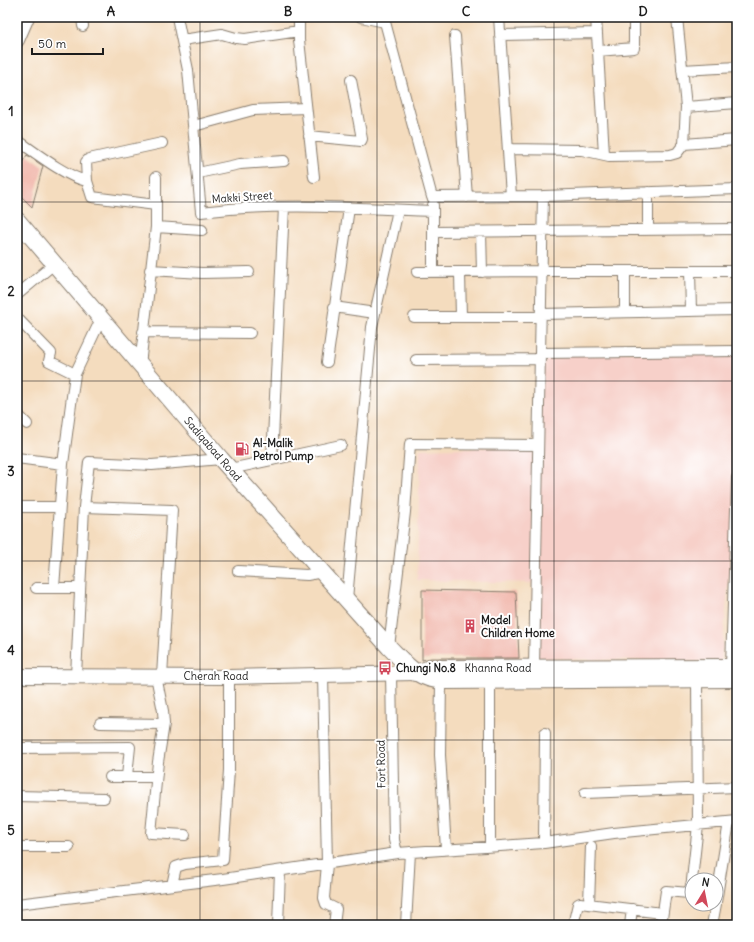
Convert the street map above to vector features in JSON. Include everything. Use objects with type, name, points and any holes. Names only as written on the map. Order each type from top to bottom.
[{"type":"main road","name":"Sadiqabad Road","points":[[17,220],[226,464],[389,647],[415,673]]},
{"type":"main road","name":"Khanna Road","points":[[415,673],[432,668],[534,674],[698,679],[734,673]]},
{"type":"main road","name":"Khanna Road","points":[[415,673],[432,680],[441,681],[490,681],[534,674],[734,673]]},
{"type":"street","points":[[17,17],[27,17],[17,40]]},
{"type":"street","name":"Makki Street","points":[[177,17],[188,70],[201,212],[252,207],[433,211]]},
{"type":"street","points":[[299,17],[306,108],[314,177]]},
{"type":"street","points":[[361,17],[385,22],[432,197],[433,272]]},
{"type":"street","points":[[499,17],[511,196]]},
{"type":"street","points":[[596,17],[604,154]]},
{"type":"street","points":[[598,51],[634,48],[636,46],[634,17]]},
{"type":"street","points":[[508,150],[582,150],[609,156],[670,155],[677,153],[684,144],[686,107],[677,17]]},
{"type":"street","points":[[182,40],[222,34],[245,39],[299,31]]},
{"type":"street","points":[[500,35],[596,33]]},
{"type":"street","points":[[455,36],[467,197]]},
{"type":"street","points":[[682,70],[737,67]]},
{"type":"street","points":[[309,136],[361,141],[362,134],[351,80]]},
{"type":"street","points":[[686,107],[737,103]]},
{"type":"street","points":[[194,126],[254,110],[306,108]]},
{"type":"street","points":[[17,140],[80,180],[87,181]]},
{"type":"street","points":[[684,144],[737,140]]},
{"type":"street","points":[[156,205],[92,197],[87,181],[85,165],[89,159],[162,143]]},
{"type":"street","points":[[198,173],[240,164],[284,161]]},
{"type":"street","points":[[140,365],[156,227],[156,177]]},
{"type":"street","points":[[432,197],[543,196],[737,188]]},
{"type":"street","points":[[648,192],[648,229]]},
{"type":"street","points":[[534,674],[543,196]]},
{"type":"street","points":[[272,460],[284,207]]},
{"type":"street","points":[[327,362],[349,208]]},
{"type":"street","points":[[347,599],[368,364],[375,313],[398,210]]},
{"type":"street","points":[[156,227],[202,230]]},
{"type":"street","points":[[433,232],[737,229]]},
{"type":"street","points":[[481,232],[482,272]]},
{"type":"street","points":[[17,295],[54,264]]},
{"type":"street","points":[[150,270],[202,274],[249,272]]},
{"type":"street","points":[[625,270],[625,312]]},
{"type":"street","points":[[417,272],[625,270],[737,271]]},
{"type":"street","points":[[690,271],[691,311]]},
{"type":"street","points":[[460,272],[460,317]]},
{"type":"street","points":[[334,307],[375,313]]},
{"type":"street","points":[[414,317],[541,316],[625,312],[737,310]]},
{"type":"street","points":[[17,318],[51,353],[49,359],[50,362],[75,374]]},
{"type":"street","points":[[54,588],[63,464],[75,374],[101,319]]},
{"type":"street","points":[[143,332],[250,333]]},
{"type":"street","points":[[416,360],[737,351]]},
{"type":"street","points":[[17,414],[27,424]]},
{"type":"street","points":[[389,647],[405,512],[410,444],[538,445]]},
{"type":"street","points":[[76,676],[84,507],[89,462],[152,465],[226,464],[272,460],[341,445]]},
{"type":"street","points":[[17,458],[63,464]]},
{"type":"street","points":[[734,673],[737,478]]},
{"type":"street","points":[[17,507],[59,507]]},
{"type":"street","points":[[84,507],[172,510],[159,676],[164,724],[156,777],[151,833],[185,835]]},
{"type":"street","points":[[238,571],[307,575],[322,572]]},
{"type":"street","points":[[36,588],[80,588]]},
{"type":"street","name":"Cherah Road","points":[[17,676],[228,677],[415,673]]},
{"type":"street","name":"Fort Road","points":[[392,674],[394,840],[397,853]]},
{"type":"street","points":[[323,675],[326,864],[324,898],[326,904],[336,909],[334,925]]},
{"type":"street","points":[[172,885],[175,869],[180,865],[223,860],[229,770],[228,677]]},
{"type":"street","points":[[693,872],[698,825],[698,679]]},
{"type":"street","points":[[441,681],[440,755],[446,849]]},
{"type":"street","points":[[490,681],[490,846]]},
{"type":"street","points":[[100,723],[164,724]]},
{"type":"street","points":[[544,842],[545,733]]},
{"type":"street","points":[[17,748],[130,747],[127,776]]},
{"type":"street","points":[[110,777],[156,777]]},
{"type":"street","points":[[584,793],[737,787]]},
{"type":"street","points":[[17,796],[104,798]]},
{"type":"street","points":[[17,904],[280,871],[397,853],[544,842],[733,822],[723,872]]},
{"type":"street","points":[[589,904],[591,846]]},
{"type":"street","points":[[17,847],[69,847]]},
{"type":"street","points":[[406,925],[410,852]]},
{"type":"street","points":[[278,925],[280,871]]},
{"type":"street","points":[[661,925],[666,891],[684,892]]},
{"type":"street","points":[[573,925],[578,904],[580,903],[662,913]]},
{"type":"street","points":[[630,925],[632,909]]},
{"type":"street","points":[[712,925],[714,912]]},
{"type":"street","points":[[458,925],[463,925]]},
{"type":"shaded area","points":[[737,351],[736,503],[721,662],[536,658],[534,583],[417,580],[420,449],[538,446],[540,353]]},
{"type":"building","points":[[27,155],[43,166],[32,207],[17,192],[17,170]]},
{"type":"building","name":"Model Children Home","points":[[422,590],[516,592],[519,658],[431,658],[422,660]]},
{"type":"place","name":"Al-Malik Petrol Pump","points":[[242,449]]},
{"type":"place","name":"Model Children Home","points":[[470,626]]},
{"type":"place","name":"Chungi No.8","points":[[385,668]]}]
